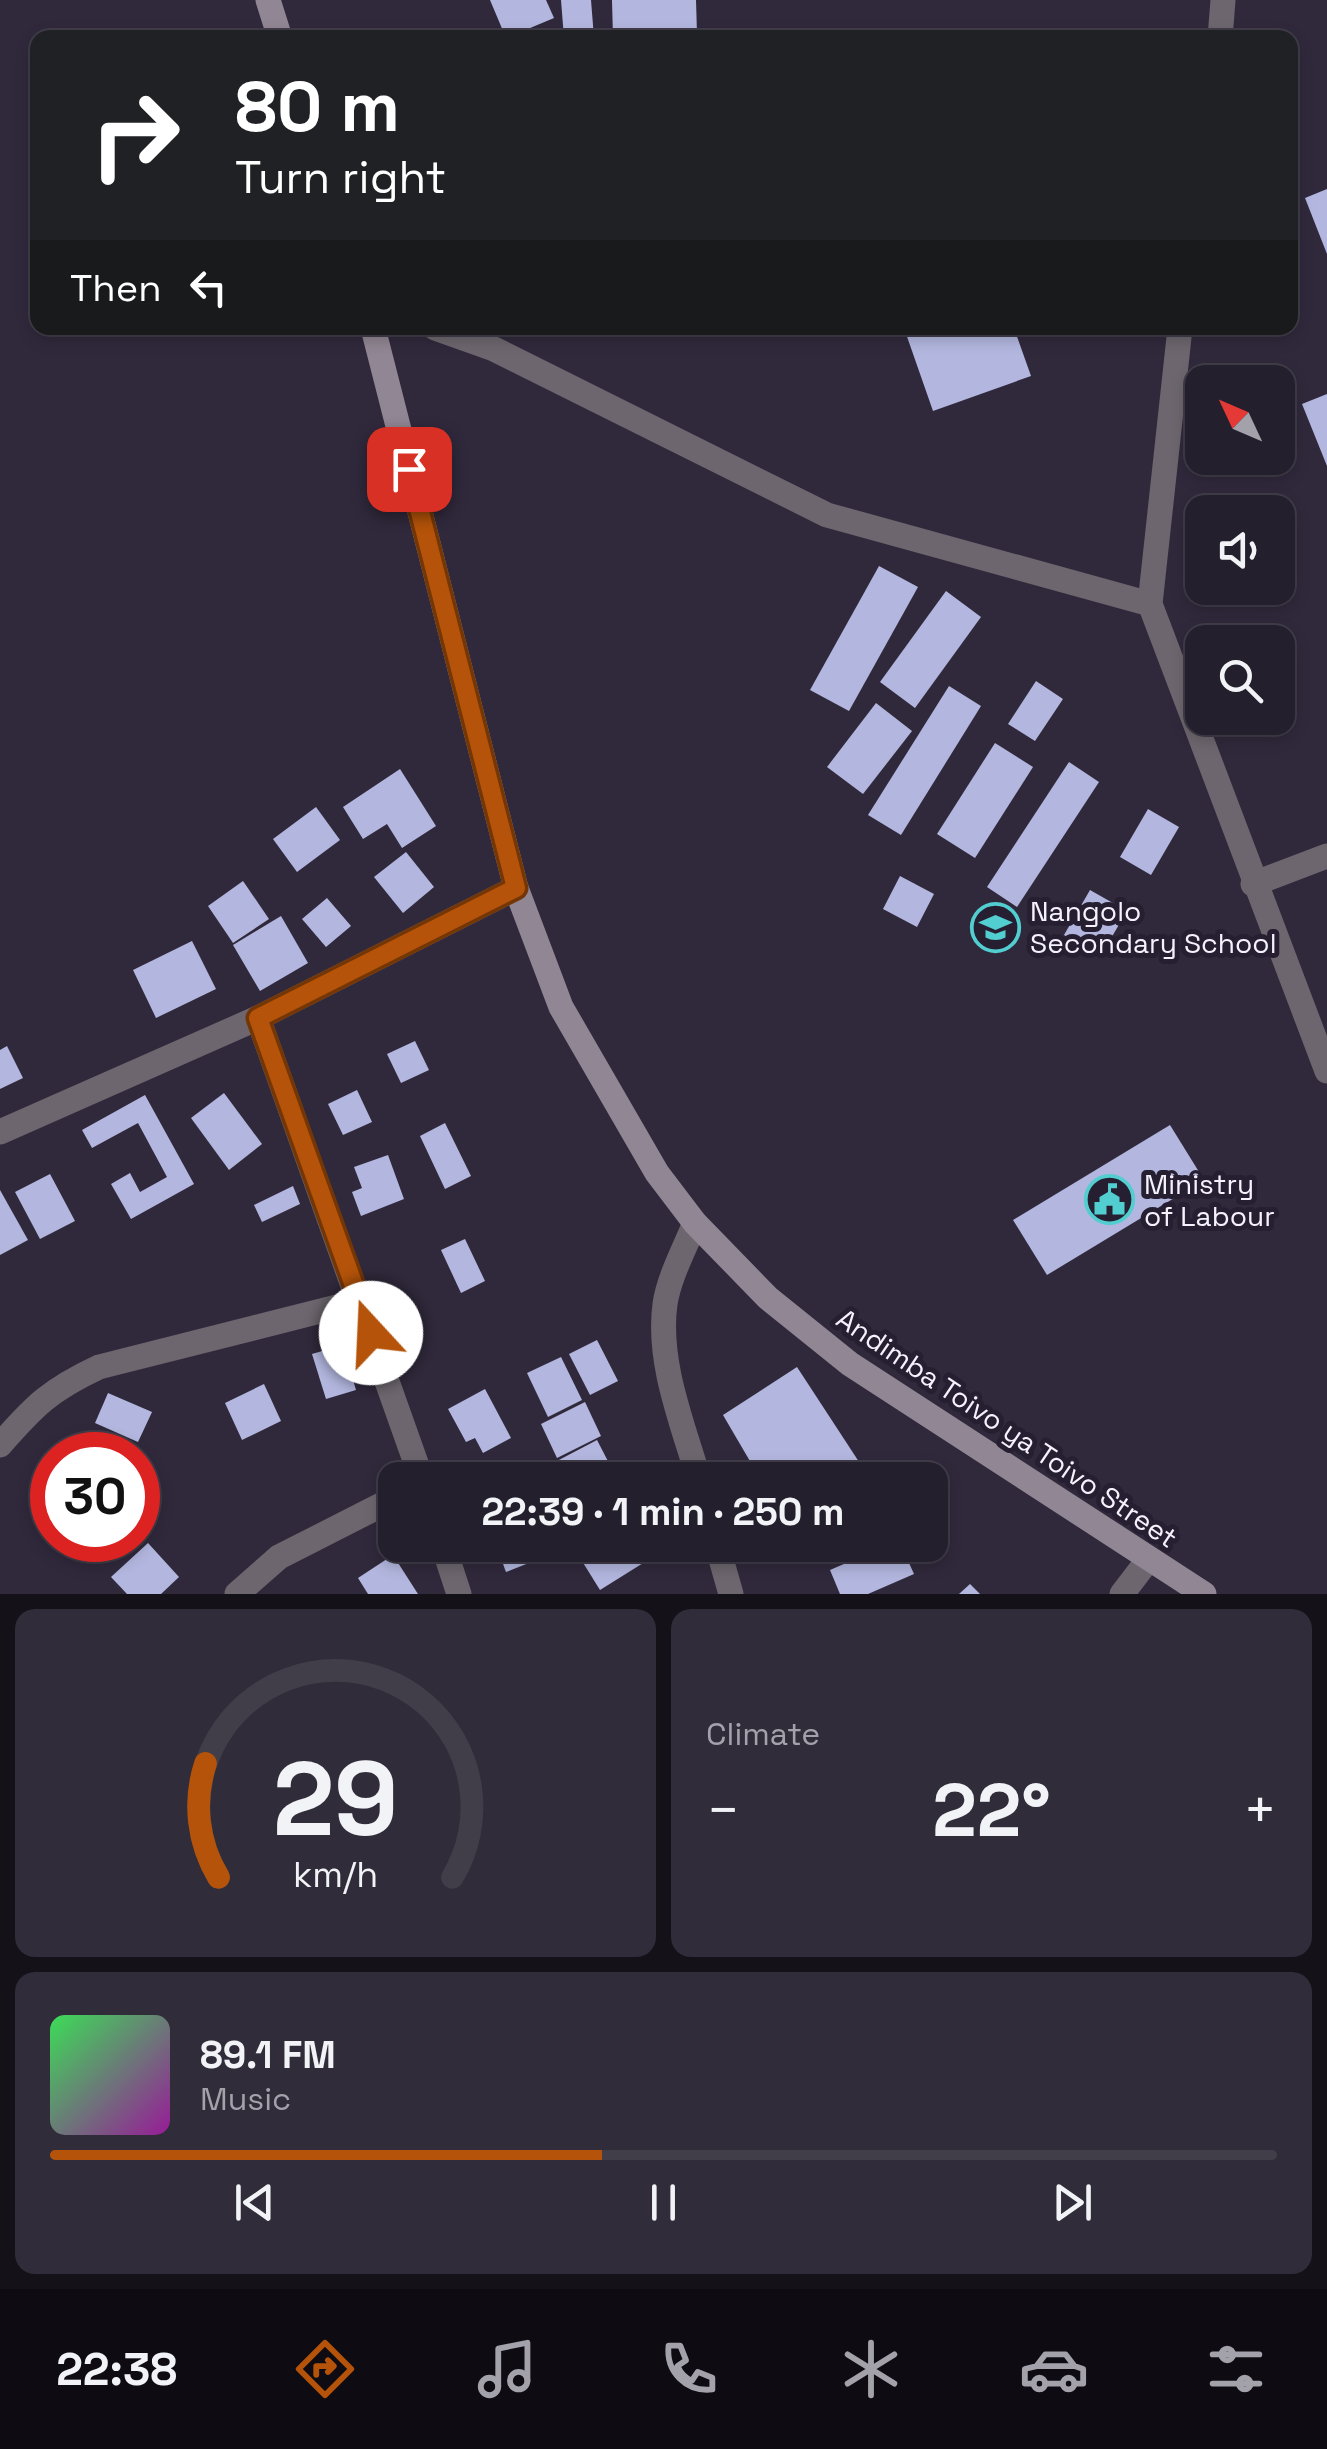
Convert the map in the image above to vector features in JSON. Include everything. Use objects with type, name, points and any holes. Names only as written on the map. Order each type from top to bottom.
[{"type":"street","points":[[268,0],[277,30]]},
{"type":"street","points":[[1221,30],[1223,0]]},
{"type":"street","name":"Andimba Toivo ya Toivo Street","points":[[375,335],[516,888],[561,1007],[630,1132],[695,1223],[768,1298],[850,1364],[1204,1594]]},
{"type":"street","points":[[455,335],[494,349],[827,515],[1150,604]]},
{"type":"street","points":[[1179,335],[1150,604],[1327,1071]]},
{"type":"street","points":[[1253,884],[1327,856]]},
{"type":"street","points":[[0,1132],[258,1018],[516,888]]},
{"type":"street","points":[[258,1018],[416,1462]]},
{"type":"street","points":[[694,1462],[667,1368],[663,1329],[666,1300],[695,1223]]},
{"type":"street","points":[[0,1445],[37,1403],[66,1382],[99,1367],[360,1301]]},
{"type":"street","points":[[238,1594],[279,1557],[378,1507]]},
{"type":"street","points":[[1122,1594],[1148,1560]]},
{"type":"street","points":[[449,1562],[459,1594]]},
{"type":"street","points":[[723,1562],[731,1594]]},
{"type":"building","points":[[490,0],[546,0],[554,18],[525,30],[503,30]]},
{"type":"building","points":[[561,0],[591,0],[593,30],[563,30]]},
{"type":"building","points":[[612,0],[696,0],[697,30],[613,30]]},
{"type":"building","points":[[1327,189],[1327,254],[1305,198]]},
{"type":"building","points":[[906,335],[1016,335],[1031,376],[933,411]]},
{"type":"building","points":[[1327,394],[1327,466],[1302,404]]},
{"type":"building","points":[[879,566],[918,587],[849,711],[810,690]]},
{"type":"building","points":[[946,591],[981,617],[915,708],[880,682]]},
{"type":"building","points":[[1036,681],[1063,699],[1035,741],[1008,724]]},
{"type":"building","points":[[949,686],[981,706],[901,835],[868,815]]},
{"type":"building","points":[[876,703],[912,731],[863,794],[827,767]]},
{"type":"building","points":[[995,743],[1033,767],[975,858],[937,834]]},
{"type":"building","points":[[1069,762],[1099,782],[1017,907],[987,887]]},
{"type":"building","points":[[400,769],[436,826],[402,848],[387,824],[363,839],[343,807]]},
{"type":"building","points":[[316,807],[340,840],[297,872],[273,839]]},
{"type":"building","points":[[1148,809],[1179,827],[1151,875],[1120,857]]},
{"type":"building","points":[[406,852],[434,887],[403,913],[374,877]]},
{"type":"building","points":[[900,876],[934,894],[917,927],[883,909]]},
{"type":"building","points":[[243,881],[269,919],[233,943],[208,906]]},
{"type":"building","points":[[1090,890],[1127,911],[1100,957],[1064,935]]},
{"type":"building","points":[[327,898],[351,926],[326,947],[302,919]]},
{"type":"building","points":[[281,916],[308,963],[260,991],[233,945]]},
{"type":"building","points":[[192,941],[216,989],[156,1018],[133,970]]},
{"type":"building","points":[[415,1041],[429,1070],[401,1083],[387,1054]]},
{"type":"building","points":[[7,1046],[23,1078],[0,1089],[0,1050]]},
{"type":"building","points":[[357,1090],[372,1122],[343,1135],[328,1104]]},
{"type":"building","points":[[224,1093],[262,1144],[229,1170],[191,1118]]},
{"type":"building","points":[[145,1095],[194,1184],[131,1219],[111,1184],[130,1173],[140,1192],[167,1177],[138,1123],[92,1148],[82,1130]]},
{"type":"building","points":[[445,1123],[471,1176],[445,1189],[420,1136]]},
{"type":"building","name":"Ministry of Labour","points":[[1170,1125],[1204,1180],[1047,1275],[1013,1220]]},
{"type":"building","points":[[388,1155],[404,1199],[361,1216],[352,1192],[362,1188],[354,1167]]},
{"type":"building","points":[[50,1174],[75,1221],[40,1239],[15,1192]]},
{"type":"building","points":[[293,1186],[300,1204],[262,1222],[254,1205]]},
{"type":"building","points":[[0,1190],[28,1240],[0,1255]]},
{"type":"building","points":[[465,1239],[485,1281],[461,1293],[441,1250]]},
{"type":"building","points":[[597,1340],[618,1381],[590,1395],[569,1354]]},
{"type":"building","points":[[343,1345],[356,1390],[326,1399],[312,1354]]},
{"type":"building","points":[[561,1357],[582,1400],[548,1417],[527,1373]]},
{"type":"building","points":[[797,1367],[859,1462],[750,1462],[723,1415]]},
{"type":"building","points":[[264,1384],[281,1421],[242,1440],[225,1403]]},
{"type":"building","points":[[485,1389],[511,1438],[483,1453],[475,1438],[466,1442],[448,1409]]},
{"type":"building","points":[[108,1393],[152,1412],[143,1432],[115,1432],[95,1423]]},
{"type":"building","points":[[585,1402],[601,1436],[557,1458],[541,1424]]},
{"type":"building","points":[[597,1440],[608,1462],[558,1462]]},
{"type":"building","points":[[160,1556],[179,1577],[161,1594],[127,1594],[111,1577],[127,1562],[160,1562]]},
{"type":"building","points":[[382,1562],[397,1562],[418,1594],[368,1594],[358,1578]]},
{"type":"building","points":[[502,1562],[531,1562],[506,1572]]},
{"type":"building","points":[[583,1562],[645,1562],[600,1590]]},
{"type":"building","points":[[849,1562],[909,1562],[914,1574],[868,1594],[840,1594],[830,1570]]},
{"type":"building","points":[[970,1584],[980,1594],[959,1594]]},
{"type":"place","name":"Nangolo Secondary School","points":[[995,927]]},
{"type":"place","name":"Ministry of Labour","points":[[1109,1200]]},
{"type":"route","points":[[371,1333],[258,1018],[516,888],[409,469]]}]
